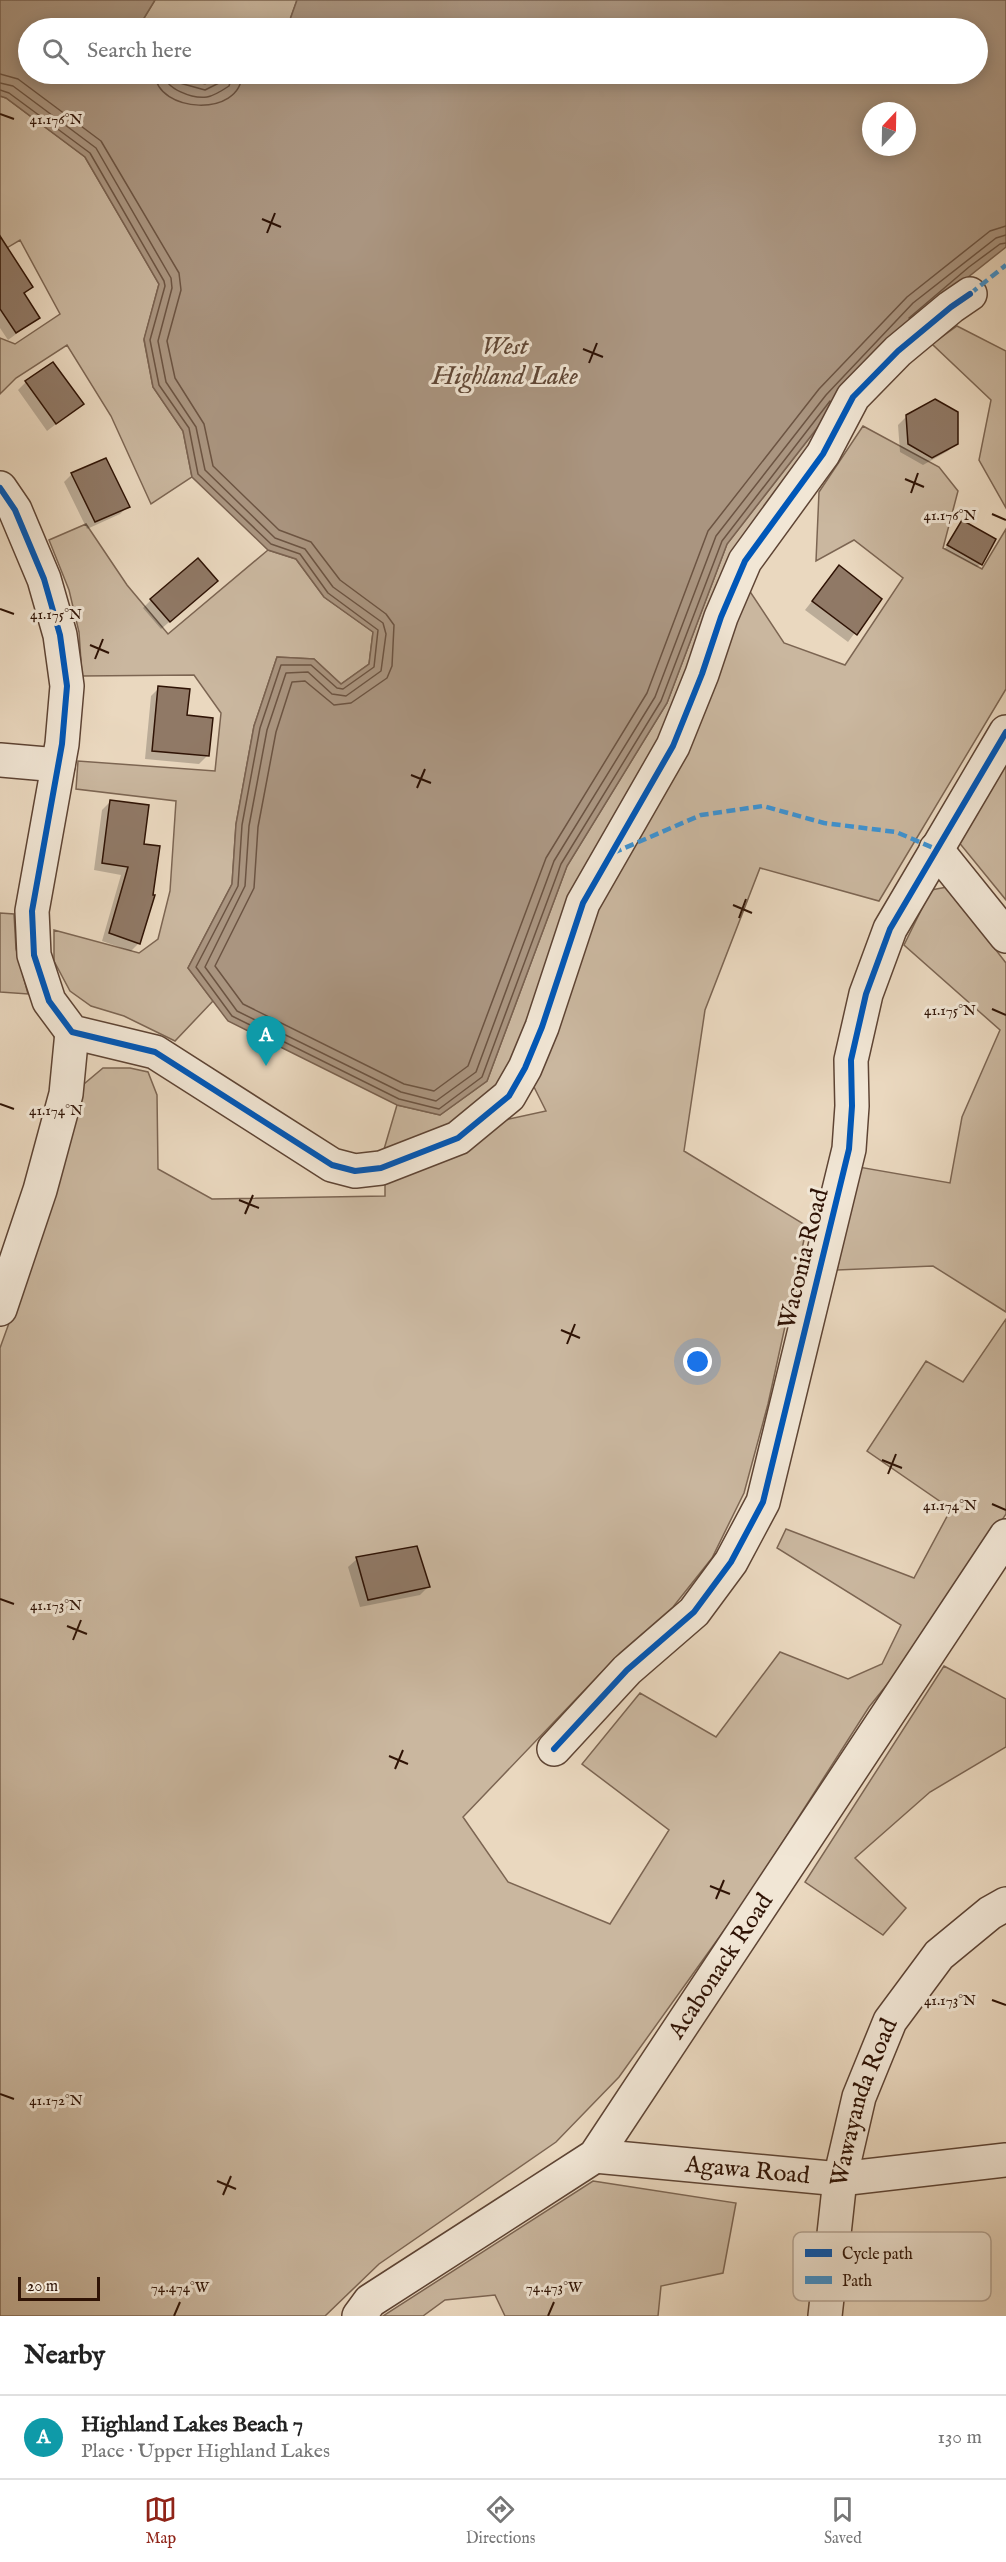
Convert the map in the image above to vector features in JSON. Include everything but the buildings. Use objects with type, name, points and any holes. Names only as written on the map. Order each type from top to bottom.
[{"type":"street","points":[[0,488],[15,510],[44,579],[60,635],[67,686],[58,765],[32,911],[34,955],[49,1002],[72,1032],[155,1052],[332,1165],[355,1171],[381,1168],[458,1138],[509,1096],[525,1068],[542,1027],[583,903],[673,746],[702,674],[721,617],[745,561],[824,454],[853,398],[898,351],[970,294]]},
{"type":"street","name":"Waconia Road","points":[[554,1749],[627,1670],[694,1612],[730,1562],[763,1502],[849,1149],[852,1106],[851,1060],[866,994],[890,929],[1006,732]]},
{"type":"street","points":[[0,760],[58,765]]},
{"type":"street","points":[[936,849],[1006,936]]},
{"type":"street","points":[[0,1309],[40,1190],[66,1094],[72,1032]]},
{"type":"street","name":"Acabonack Road","points":[[359,2316],[370,2301],[595,2156],[1006,1536]]},
{"type":"street","name":"Wawayanda Road","points":[[834,2232],[840,2179],[859,2097],[890,2021],[939,1955],[990,1913],[1006,1904]]},
{"type":"street","name":"Agawa Road","points":[[595,2156],[840,2179],[1006,2160]]},
{"type":"street","name":"Wawayanda Road","points":[[825,2316],[827,2301]]},
{"type":"shaded area","points":[[155,0],[297,0],[291,18],[144,18]]},
{"type":"shaded area","points":[[0,96],[6,98],[85,157],[159,284],[144,340],[153,387],[183,431],[192,477],[151,504],[111,416],[67,345],[16,378],[0,394],[0,338],[15,344],[60,314],[20,240],[0,252]]},
{"type":"shaded area","points":[[957,326],[1006,351],[1006,508],[979,460],[991,400],[932,344]]},
{"type":"shaded area","points":[[835,405],[715,612],[534,1022],[498,1090],[451,1128],[382,1156],[397,1105],[440,1115],[487,1081],[567,866],[667,703],[727,544]]},
{"type":"shaded area","points":[[863,426],[939,467],[958,491],[943,548],[982,569],[1006,529],[1006,689],[879,901],[760,868],[705,1010],[684,1151],[807,1226],[768,1404],[744,1493],[712,1558],[673,1607],[620,1653],[463,1817],[508,1882],[610,1924],[669,1830],[582,1764],[640,1693],[716,1737],[780,1652],[848,1679],[882,1664],[901,1625],[777,1548],[786,1529],[914,1578],[951,1509],[867,1451],[926,1361],[963,1382],[1006,1319],[1006,1514],[926,1636],[869,1707],[743,1904],[619,2077],[556,2142],[379,2264],[325,2316],[0,2316],[0,1348],[51,1207],[68,1131],[84,1084],[103,1068],[130,1068],[148,1072],[157,1095],[158,1169],[212,1199],[385,1196],[385,1181],[505,1120],[546,1111],[533,1085],[591,916],[749,590],[784,643],[845,665],[903,578],[854,540],[816,561],[819,492]]},
{"type":"shaded area","points":[[86,524],[127,585],[168,634],[268,550],[296,559],[324,597],[373,632],[369,664],[341,684],[314,659],[277,657],[254,726],[236,824],[232,884],[188,968],[213,1001],[175,1041],[124,1016],[91,1006],[70,991],[54,961],[54,930],[139,953],[158,939],[170,891],[176,801],[76,789],[78,761],[215,771],[221,713],[194,675],[82,676],[79,632],[69,590],[49,540]]},
{"type":"shaded area","points":[[1006,757],[1006,900],[957,840]]},
{"type":"shaded area","points":[[947,887],[1006,963],[1006,1312],[933,1266],[837,1270],[859,1167],[950,1183],[962,1117],[1000,1030],[904,945],[931,890]]},
{"type":"shaded area","points":[[0,913],[14,914],[16,949],[28,994],[0,992]]},
{"type":"shaded area","points":[[944,1666],[1006,1699],[1006,1747],[930,1792],[855,1858],[906,1908],[883,1935],[805,1882]]},
{"type":"shaded area","points":[[593,2181],[736,2203],[723,2273],[661,2286],[658,2316],[505,2316],[495,2295],[445,2300],[423,2316],[383,2316]]},
{"type":"water","name":"West Highland Lake","points":[[0,0],[155,0],[144,18],[18,18],[18,84],[988,84],[988,18],[291,18],[297,0],[1006,0],[1006,247],[923,313],[835,405],[727,544],[667,703],[567,866],[487,1081],[440,1115],[397,1105],[228,1021],[188,968],[232,884],[236,824],[254,726],[277,657],[314,659],[341,684],[369,664],[373,632],[324,597],[296,559],[268,550],[192,477],[183,431],[153,387],[144,339],[159,284],[85,157],[6,98],[0,96]]},
{"type":"marked path","points":[[970,294],[1006,265]]},
{"type":"marked path","points":[[613,853],[701,815],[763,806],[824,823],[896,832],[936,849]]},
{"type":"cycle path","points":[[0,488],[15,510],[44,579],[60,635],[67,686],[62,744],[32,911],[34,955],[49,1001],[72,1032],[155,1052],[332,1165],[355,1171],[381,1168],[458,1138],[509,1096],[525,1068],[542,1027],[583,903],[673,746],[702,674],[721,617],[745,561],[823,454],[853,397],[898,351],[970,294]]},
{"type":"cycle path","points":[[554,1749],[627,1670],[694,1612],[731,1562],[763,1502],[849,1149],[852,1106],[851,1060],[866,994],[890,929],[1006,732]]},
{"type":"place","name":"Highland Lakes Beach 7","points":[[266,1066]]}]
